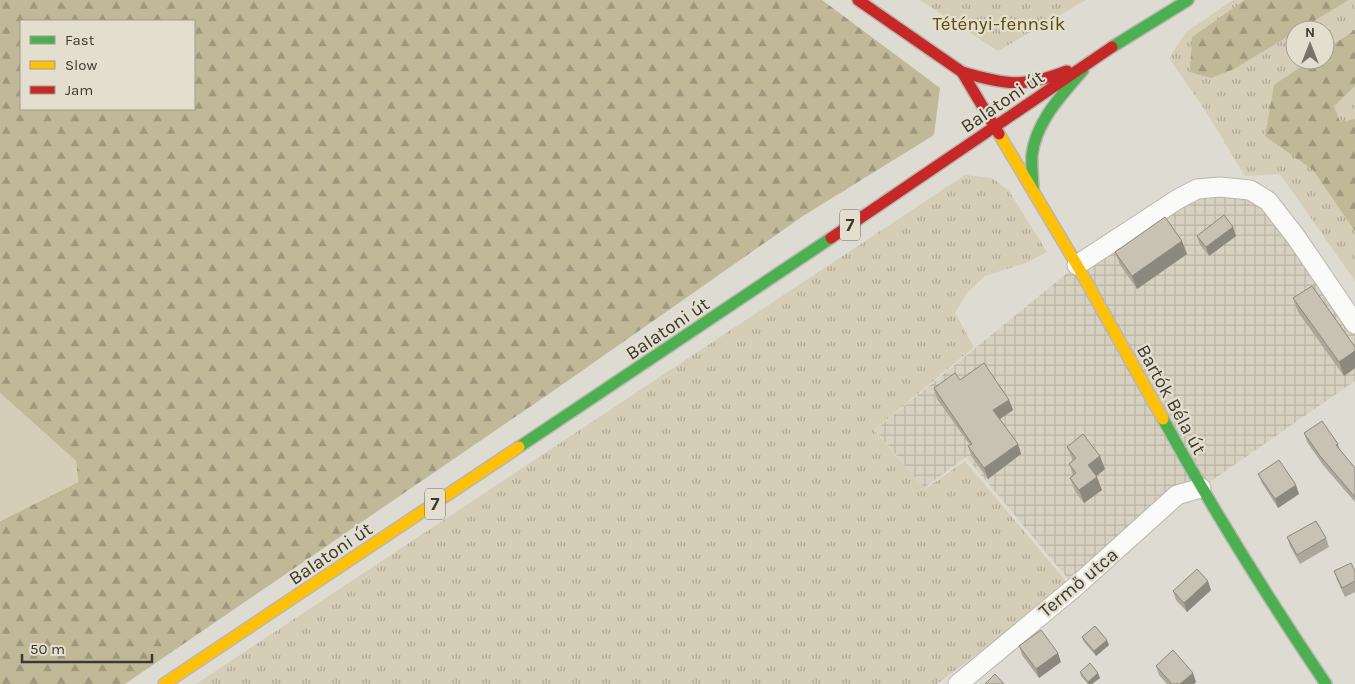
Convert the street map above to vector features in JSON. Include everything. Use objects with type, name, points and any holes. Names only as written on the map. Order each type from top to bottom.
[{"type":"main road","points":[[858,0],[962,72],[1008,86],[1022,86],[1044,80],[1090,61]]},
{"type":"main road","name":"Balatoni út","points":[[164,684],[706,323],[1090,61],[1188,0]]},
{"type":"main road","points":[[1033,191],[1032,154],[1035,141],[1056,103],[1090,61]]},
{"type":"main road","name":"Bartók Béla út","points":[[962,72],[1077,265],[1201,488],[1292,634],[1326,684]]},
{"type":"street","points":[[1077,265],[1178,198],[1196,189],[1220,187],[1250,190],[1268,200],[1296,237],[1355,324]]},
{"type":"street","name":"Termő utca","points":[[958,684],[1075,587],[1178,495],[1201,488]]},
{"type":"shaded area","points":[[1250,190],[1355,324],[1355,381],[1201,488],[1075,587],[966,457],[924,488],[875,430],[1077,265],[1178,199]]},
{"type":"green space","points":[[0,0],[822,0],[940,88],[934,135],[803,216],[556,389],[125,684],[0,684],[0,521],[78,482],[76,461],[0,393]]},
{"type":"green space","name":"Tétényi-fennsík","points":[[920,0],[1086,0],[998,51]]},
{"type":"green space","points":[[1233,0],[1355,0],[1355,281],[1280,174],[1245,176],[1205,110],[1169,58],[1186,32]]},
{"type":"green space","points":[[1245,0],[1349,0],[1316,20],[1285,20],[1285,38],[1234,69],[1211,78],[1190,72],[1192,37]]},
{"type":"green space","points":[[1355,30],[1355,86],[1334,106],[1340,122],[1355,119],[1355,231],[1313,170],[1265,136],[1274,85],[1296,70],[1335,70],[1335,43]]},
{"type":"green space","points":[[965,175],[992,178],[1009,191],[1047,252],[1026,263],[985,276],[967,293],[955,313],[974,347],[874,430],[925,489],[965,461],[1069,585],[937,684],[196,684]]},
{"type":"green space","points":[[0,393],[76,461],[78,482],[0,521]]},
{"type":"building","points":[[1224,215],[1233,227],[1206,247],[1197,236]]},
{"type":"building","points":[[1165,217],[1182,241],[1132,276],[1115,252]]},
{"type":"building","points":[[1312,286],[1355,347],[1355,351],[1339,362],[1293,298]]},
{"type":"building","points":[[984,363],[1009,400],[993,410],[1018,444],[984,468],[968,446],[972,444],[934,388],[955,373],[960,380]]},
{"type":"building","points":[[1322,421],[1338,444],[1336,445],[1355,468],[1355,497],[1320,456],[1304,433]]},
{"type":"building","points":[[1083,434],[1100,456],[1088,465],[1097,477],[1079,490],[1070,478],[1076,473],[1069,464],[1076,458],[1067,447]]},
{"type":"building","points":[[1279,460],[1296,485],[1275,499],[1258,474]]},
{"type":"building","points":[[1316,521],[1326,538],[1297,555],[1287,537]]},
{"type":"building","points":[[1351,563],[1355,571],[1355,581],[1342,588],[1334,571]]},
{"type":"building","points":[[1197,569],[1208,581],[1184,603],[1173,591]]},
{"type":"building","points":[[1095,626],[1107,640],[1094,651],[1082,637]]},
{"type":"building","points":[[1041,630],[1058,653],[1036,669],[1019,646]]},
{"type":"building","points":[[1173,650],[1193,673],[1180,684],[1172,684],[1156,666]]},
{"type":"building","points":[[1090,663],[1098,673],[1088,682],[1080,672]]},
{"type":"building","points":[[995,674],[1004,684],[985,684]]},
{"type":"traffic: fast","points":[[1112,47],[1188,0]]},
{"type":"traffic: fast","points":[[1033,190],[1032,155],[1034,143],[1051,109],[1083,70]]},
{"type":"traffic: fast","points":[[519,447],[831,238]]},
{"type":"traffic: fast","points":[[1163,419],[1201,487],[1326,684]]},
{"type":"traffic: slow","points":[[999,134],[1077,265],[1163,419]]},
{"type":"traffic: slow","points":[[164,684],[519,447]]},
{"type":"traffic: jam","points":[[858,0],[962,72],[999,134]]},
{"type":"traffic: jam","points":[[831,238],[1112,47]]},
{"type":"traffic: jam","points":[[962,72],[991,80],[1015,83],[1038,80],[1067,71]]}]
